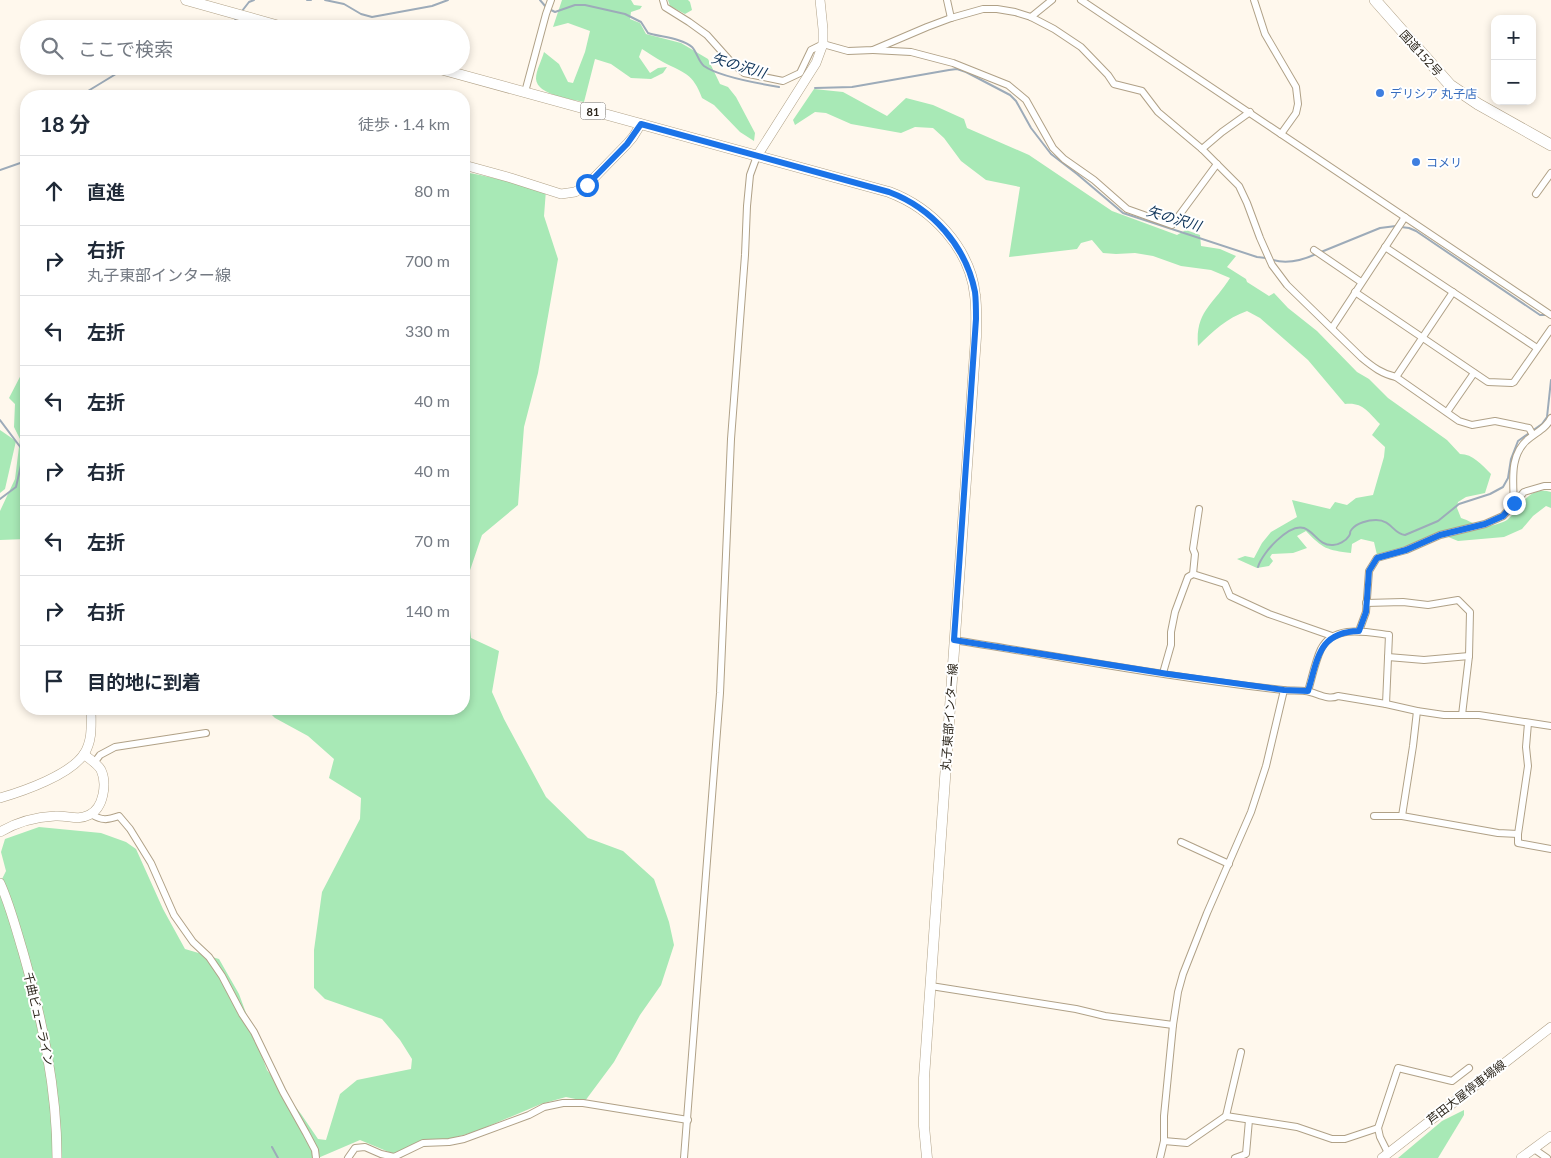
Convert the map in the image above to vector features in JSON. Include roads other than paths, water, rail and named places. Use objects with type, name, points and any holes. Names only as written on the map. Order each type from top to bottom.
[{"type":"highway","name":"国道152号","points":[[1375,0],[1450,85],[1478,104],[1551,145]]},
{"type":"main road","points":[[186,0],[258,20]]},
{"type":"main road","name":"丸子東部インター線","points":[[462,75],[879,189],[904,198],[927,213],[942,228],[968,268],[975,293],[976,328],[923,1100],[927,1158]]},
{"type":"street","points":[[525,92],[551,0]]},
{"type":"street","points":[[664,0],[665,7],[707,35],[732,63],[744,73],[783,81],[800,73],[811,50],[823,44],[848,51],[911,52],[953,63],[1008,85],[1026,100],[1053,148],[1064,159],[1094,180],[1127,210],[1172,225],[1217,164]]},
{"type":"street","points":[[684,1158],[720,693],[731,439],[750,175],[758,156],[816,63],[823,44],[820,0]]},
{"type":"street","points":[[947,0],[951,18]]},
{"type":"street","points":[[1031,17],[1052,0]]},
{"type":"street","points":[[1081,0],[1549,314]]},
{"type":"street","points":[[1254,0],[1264,34],[1296,87],[1298,104],[1296,113],[1281,134]]},
{"type":"street","points":[[874,50],[927,27],[983,9],[997,9],[1031,17],[1054,29],[1081,47],[1108,75],[1114,84],[1142,91],[1158,112],[1202,149],[1239,186],[1272,264],[1287,285],[1375,369],[1386,375],[1396,377],[1459,421],[1472,424],[1495,421],[1529,428],[1532,433]]},
{"type":"street","points":[[1202,149],[1250,112]]},
{"type":"street","points":[[470,167],[561,194],[575,192],[587,185],[627,144],[641,124]]},
{"type":"street","points":[[1536,194],[1551,173]]},
{"type":"street","points":[[1332,328],[1405,217]]},
{"type":"street","points":[[1385,247],[1537,348]]},
{"type":"street","points":[[1317,252],[1361,282]]},
{"type":"street","points":[[1355,292],[1488,382],[1514,382],[1551,329]]},
{"type":"street","points":[[1396,377],[1453,292]]},
{"type":"street","points":[[1447,412],[1474,373]]},
{"type":"street","points":[[1514,503],[1514,461],[1519,449],[1532,433],[1546,427],[1551,418]]},
{"type":"street","points":[[1359,631],[1366,612],[1369,571],[1377,558],[1406,550],[1440,535],[1485,524],[1503,516],[1524,492],[1544,486],[1551,486]]},
{"type":"street","points":[[1193,574],[1195,554],[1193,549],[1199,509]]},
{"type":"street","points":[[1163,673],[1171,644],[1175,612],[1188,577],[1193,574],[1225,584],[1230,596],[1269,614],[1332,636]]},
{"type":"street","points":[[1366,603],[1403,602],[1428,605],[1458,600],[1470,612],[1462,715]]},
{"type":"street","points":[[1308,691],[1321,648],[1332,636],[1347,631],[1389,635],[1386,704]]},
{"type":"street","points":[[954,640],[1163,673],[1284,690],[1308,691],[1333,698],[1338,696],[1444,715],[1479,715],[1551,726]]},
{"type":"street","points":[[1388,657],[1424,660],[1468,656]]},
{"type":"street","points":[[1160,1158],[1164,1141],[1164,1116],[1178,992],[1183,974],[1250,812],[1266,766],[1284,690]]},
{"type":"street","points":[[1402,816],[1417,711]]},
{"type":"street","points":[[0,798],[53,778],[69,769],[84,754],[90,742],[92,732],[91,715]]},
{"type":"street","points":[[1528,722],[1526,747],[1528,766],[1518,843],[1551,849]]},
{"type":"street","points":[[94,763],[100,755],[115,747],[206,732]]},
{"type":"street","points":[[0,832],[16,823],[58,816],[78,819],[92,814],[100,804],[105,781],[100,768],[84,754]]},
{"type":"street","points":[[92,814],[105,820],[119,816],[142,847],[174,915],[193,942],[209,957],[222,976],[254,1032],[315,1150],[316,1158]]},
{"type":"street","points":[[1374,816],[1402,816],[1498,833],[1518,834]]},
{"type":"street","points":[[1182,842],[1229,864]]},
{"type":"street","name":"千曲ビューライン","points":[[0,883],[14,922],[39,1013],[53,1089],[57,1158]]},
{"type":"street","points":[[931,986],[1076,1009],[1105,1016],[1173,1025]]},
{"type":"street","name":"芦田大屋停車場線","points":[[1385,1156],[1551,1027]]},
{"type":"street","points":[[1164,1141],[1187,1143],[1226,1116],[1240,1052]]},
{"type":"street","points":[[1385,1156],[1378,1128],[1398,1068],[1452,1081],[1469,1068]]},
{"type":"street","points":[[348,1158],[355,1148],[365,1147],[381,1154],[394,1156],[423,1143],[449,1142],[464,1139],[544,1108],[563,1103],[583,1104],[688,1120]]},
{"type":"street","points":[[1226,1116],[1297,1127],[1332,1139],[1344,1139],[1378,1128]]},
{"type":"street","points":[[1236,1158],[1246,1154],[1250,1120]]},
{"type":"street","points":[[1521,1158],[1551,1136]]},
{"type":"street","points":[[1534,1148],[1547,1158]]},
{"type":"waterway","name":"矢の沢川","points":[[242,11],[249,2],[254,0]]},
{"type":"waterway","name":"矢の沢川","points":[[325,0],[344,4],[361,14],[372,17],[432,6],[448,0]]},
{"type":"waterway","name":"矢の沢川","points":[[540,0],[546,7]]},
{"type":"waterway","name":"矢の沢川","points":[[551,10],[555,12],[575,5],[585,5],[625,14],[641,22],[648,33],[688,44],[694,49],[702,64],[711,70],[740,79],[779,87]]},
{"type":"waterway","name":"矢の沢川","points":[[815,88],[852,87],[957,69],[966,72],[1010,95],[1016,101],[1031,128],[1051,154],[1123,213],[1257,257],[1266,258]]},
{"type":"waterway","name":"矢の沢川","points":[[90,90],[114,75]]},
{"type":"waterway","name":"矢の沢川","points":[[0,170],[20,163]]},
{"type":"waterway","name":"矢の沢川","points":[[1321,252],[1380,228],[1396,226]]},
{"type":"waterway","name":"矢の沢川","points":[[1401,227],[1416,231],[1540,315],[1547,315]]},
{"type":"waterway","name":"矢の沢川","points":[[1273,260],[1295,261],[1316,254]]},
{"type":"waterway","points":[[1258,567],[1270,547],[1291,530],[1304,528],[1324,543],[1335,545],[1348,538],[1350,532],[1357,525],[1373,520],[1386,522],[1405,535],[1438,521],[1459,504],[1490,494],[1503,487],[1508,478],[1511,459],[1518,441],[1542,424],[1547,417],[1551,380]]},
{"type":"waterway","points":[[0,420],[20,447]]},
{"type":"waterway","points":[[0,499],[16,487],[20,470]]},
{"type":"waterway","points":[[272,1147],[278,1158]]},
{"type":"place","name":"デリシア 丸子店","points":[[1380,93]]},
{"type":"place","name":"コメリ","points":[[1416,162]]}]
